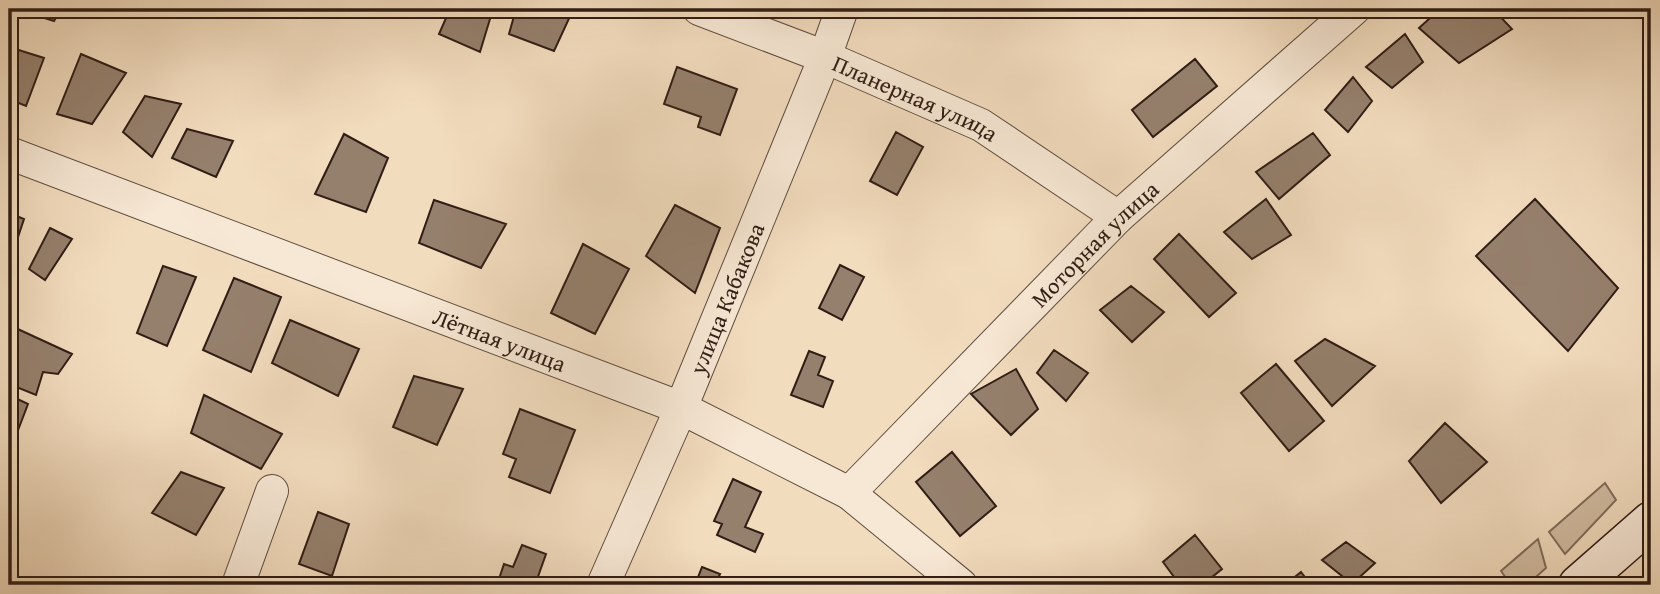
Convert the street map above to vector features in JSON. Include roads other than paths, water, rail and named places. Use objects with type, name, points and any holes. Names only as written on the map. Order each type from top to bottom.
[{"type":"main road","points":[[1578,585],[1651,521]]},
{"type":"street","name":"Планерная улица","points":[[699,9],[825,57],[981,125],[1118,217]]},
{"type":"street","name":"улица Кабакова","points":[[603,585],[681,408],[825,57],[842,9]]},
{"type":"street","name":"Моторная улица","points":[[849,494],[1118,217],[1354,9]]},
{"type":"street","name":"Лётная улица","points":[[9,153],[681,408],[849,494],[961,585]]},
{"type":"street","points":[[238,585],[272,491]]}]
